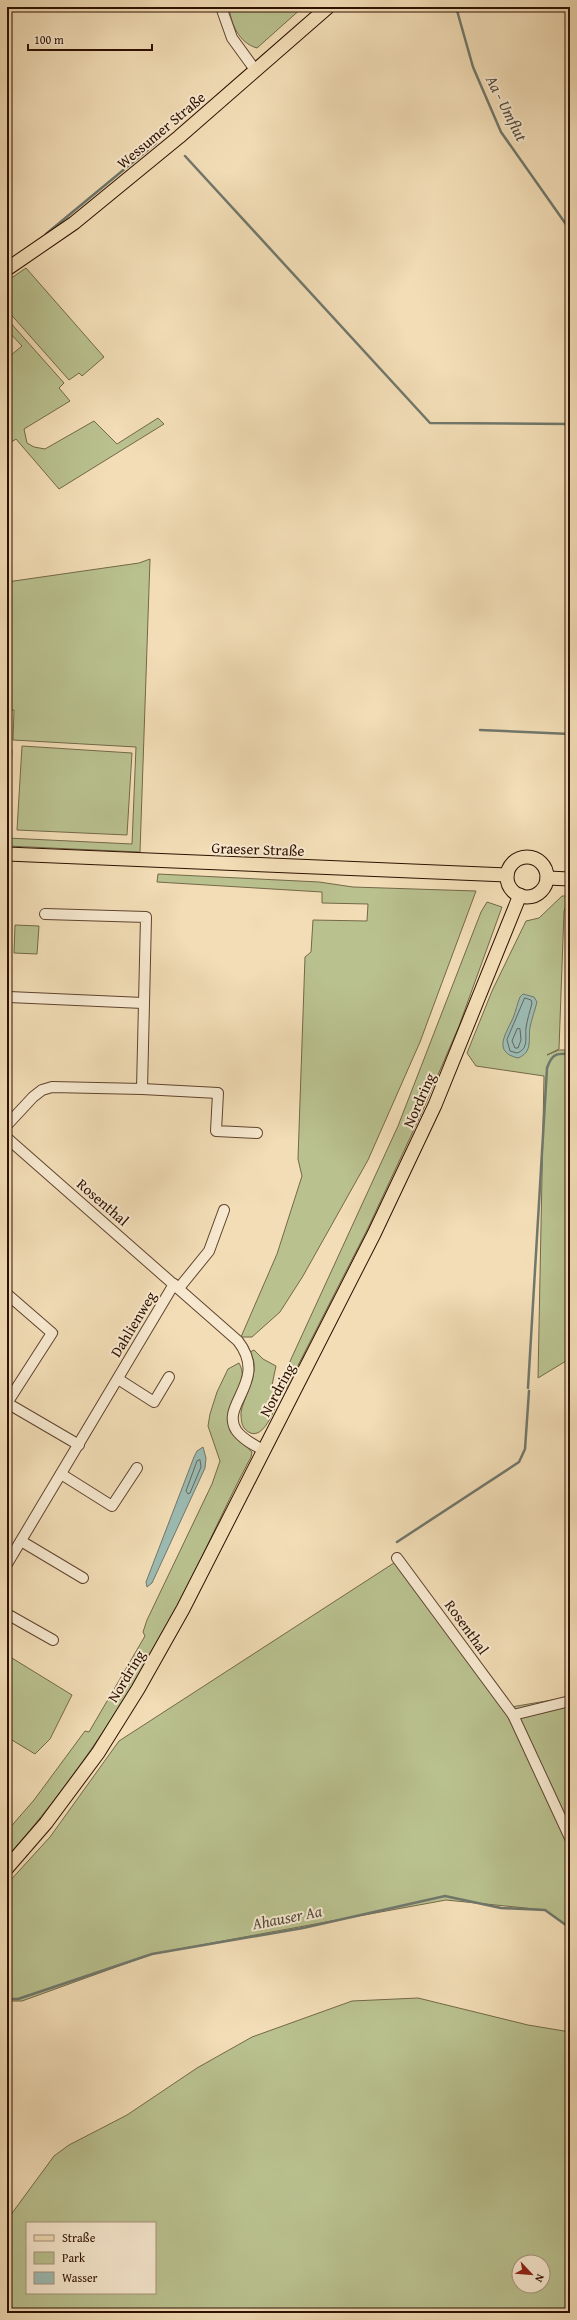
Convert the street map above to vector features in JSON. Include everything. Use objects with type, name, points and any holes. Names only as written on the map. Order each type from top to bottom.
[{"type":"main road","name":"Wessumer Straße","points":[[7,269],[74,223],[256,71],[328,7]]},
{"type":"main road","name":"Graeser Straße","points":[[7,854],[507,875]]},
{"type":"main road","points":[[523,857],[529,857],[535,858],[544,866],[547,878],[546,884],[538,894],[532,896],[520,895],[510,887],[507,875],[512,863],[523,857]]},
{"type":"main road","points":[[547,878],[570,879]]},
{"type":"main road","name":"Nordring","points":[[7,1868],[46,1823],[84,1772],[138,1689],[183,1609],[263,1450],[350,1283],[435,1105],[520,895]]},
{"type":"street","points":[[221,7],[232,38],[256,71]]},
{"type":"street","points":[[45,914],[146,917],[142,1089]]},
{"type":"street","points":[[9,997],[143,1003]]},
{"type":"street","points":[[7,1125],[42,1090],[52,1087],[142,1089],[218,1093],[216,1131],[257,1133]]},
{"type":"street","name":"Rosenthal","points":[[7,1138],[177,1286],[245,1349],[250,1371],[234,1412],[233,1422],[236,1430],[241,1435],[263,1450]]},
{"type":"street","points":[[177,1286],[209,1251],[224,1210]]},
{"type":"street","name":"Dahlienweg","points":[[7,1564],[118,1379],[177,1286]]},
{"type":"street","points":[[7,1294],[52,1333],[7,1403],[79,1445]]},
{"type":"street","name":"Dahlienweg","points":[[118,1379],[154,1402],[168,1378]]},
{"type":"street","points":[[62,1474],[112,1506],[137,1468]]},
{"type":"street","points":[[21,1541],[83,1578]]},
{"type":"street","name":"Rosenthal","points":[[397,1558],[514,1715],[570,1838]]},
{"type":"street","points":[[7,1614],[53,1640]]},
{"type":"street","points":[[514,1715],[570,1700]]},
{"type":"green space","points":[[229,7],[303,7],[257,48],[245,42],[237,32]]},
{"type":"green space","points":[[26,268],[104,357],[82,376],[79,373],[69,380],[7,310],[7,281]]},
{"type":"green space","points":[[8,320],[64,383],[59,388],[70,401],[24,429],[27,443],[34,447],[45,449],[94,421],[117,444],[158,418],[164,424],[59,489],[16,439],[7,445],[7,353],[10,356],[22,346],[7,330]]},
{"type":"green space","points":[[150,559],[140,852],[7,846],[7,838],[132,844],[136,747],[13,740],[14,710],[7,710],[7,582],[139,563]]},
{"type":"green space","points":[[22,746],[132,753],[127,835],[17,830]]},
{"type":"green space","points":[[7,750],[12,750],[9,829],[7,829]]},
{"type":"green space","points":[[158,874],[319,882],[353,887],[476,891],[420,1042],[368,1160],[303,1276],[280,1312],[252,1337],[241,1337],[277,1254],[302,1176],[298,1159],[305,957],[311,952],[313,920],[367,921],[368,904],[322,903],[322,892],[157,882]]},
{"type":"green space","points":[[562,896],[570,896],[570,902],[567,904],[564,911],[559,1049],[547,1055],[559,1050],[570,1050],[570,1356],[566,1361],[538,1378],[544,1076],[476,1066],[467,1053],[492,991],[526,921],[539,918]]},
{"type":"green space","points":[[487,902],[502,907],[459,1026],[423,1110],[368,1228],[286,1389],[281,1381],[398,1126],[481,912]]},
{"type":"green space","points":[[15,925],[39,926],[37,954],[14,953]]},
{"type":"green space","points":[[254,1350],[263,1359],[276,1366],[272,1385],[280,1396],[267,1424],[257,1433],[251,1433],[245,1429],[243,1425],[241,1412],[253,1375],[254,1363],[250,1352]]},
{"type":"green space","points":[[239,1363],[242,1370],[240,1392],[228,1420],[231,1431],[234,1435],[252,1452],[251,1457],[178,1605],[132,1687],[73,1775],[7,1857],[7,1831],[34,1800],[85,1731],[89,1732],[145,1636],[143,1632],[147,1620],[212,1484],[220,1461],[208,1426],[210,1414],[217,1392],[228,1369]]},
{"type":"green space","points":[[397,1561],[511,1707],[570,1697],[570,1928],[545,1910],[446,1900],[152,1954],[22,2001],[7,2001],[7,1884],[50,1837],[119,1741]]},
{"type":"green space","points":[[7,1655],[72,1695],[50,1739],[35,1754],[7,1737]]},
{"type":"green space","points":[[418,1998],[528,2025],[570,2032],[570,2313],[7,2313],[7,2220],[54,2156],[69,2145],[127,2115],[197,2068],[252,2037],[352,2001]]},
{"type":"water","points":[[523,994],[534,997],[537,1002],[530,1027],[528,1049],[518,1058],[505,1051],[503,1042],[520,997]]},
{"type":"water","points":[[203,1447],[206,1458],[205,1468],[152,1583],[147,1587],[146,1582],[194,1457],[197,1451]]},
{"type":"waterway","name":"Aa - Umflut","points":[[456,7],[473,67],[501,132],[570,230]]},
{"type":"waterway","points":[[46,234],[156,143]]},
{"type":"waterway","points":[[185,156],[430,423],[570,424]]},
{"type":"waterway","points":[[480,730],[570,734]]},
{"type":"waterway","points":[[528,1388],[547,1068],[555,1055],[570,1054]]},
{"type":"waterway","points":[[397,1542],[519,1462],[525,1449],[529,1391]]},
{"type":"waterway","name":"Ahauser Aa","points":[[7,1999],[18,1999],[152,1954],[303,1928],[445,1896],[501,1908],[545,1910],[570,1928]]}]
